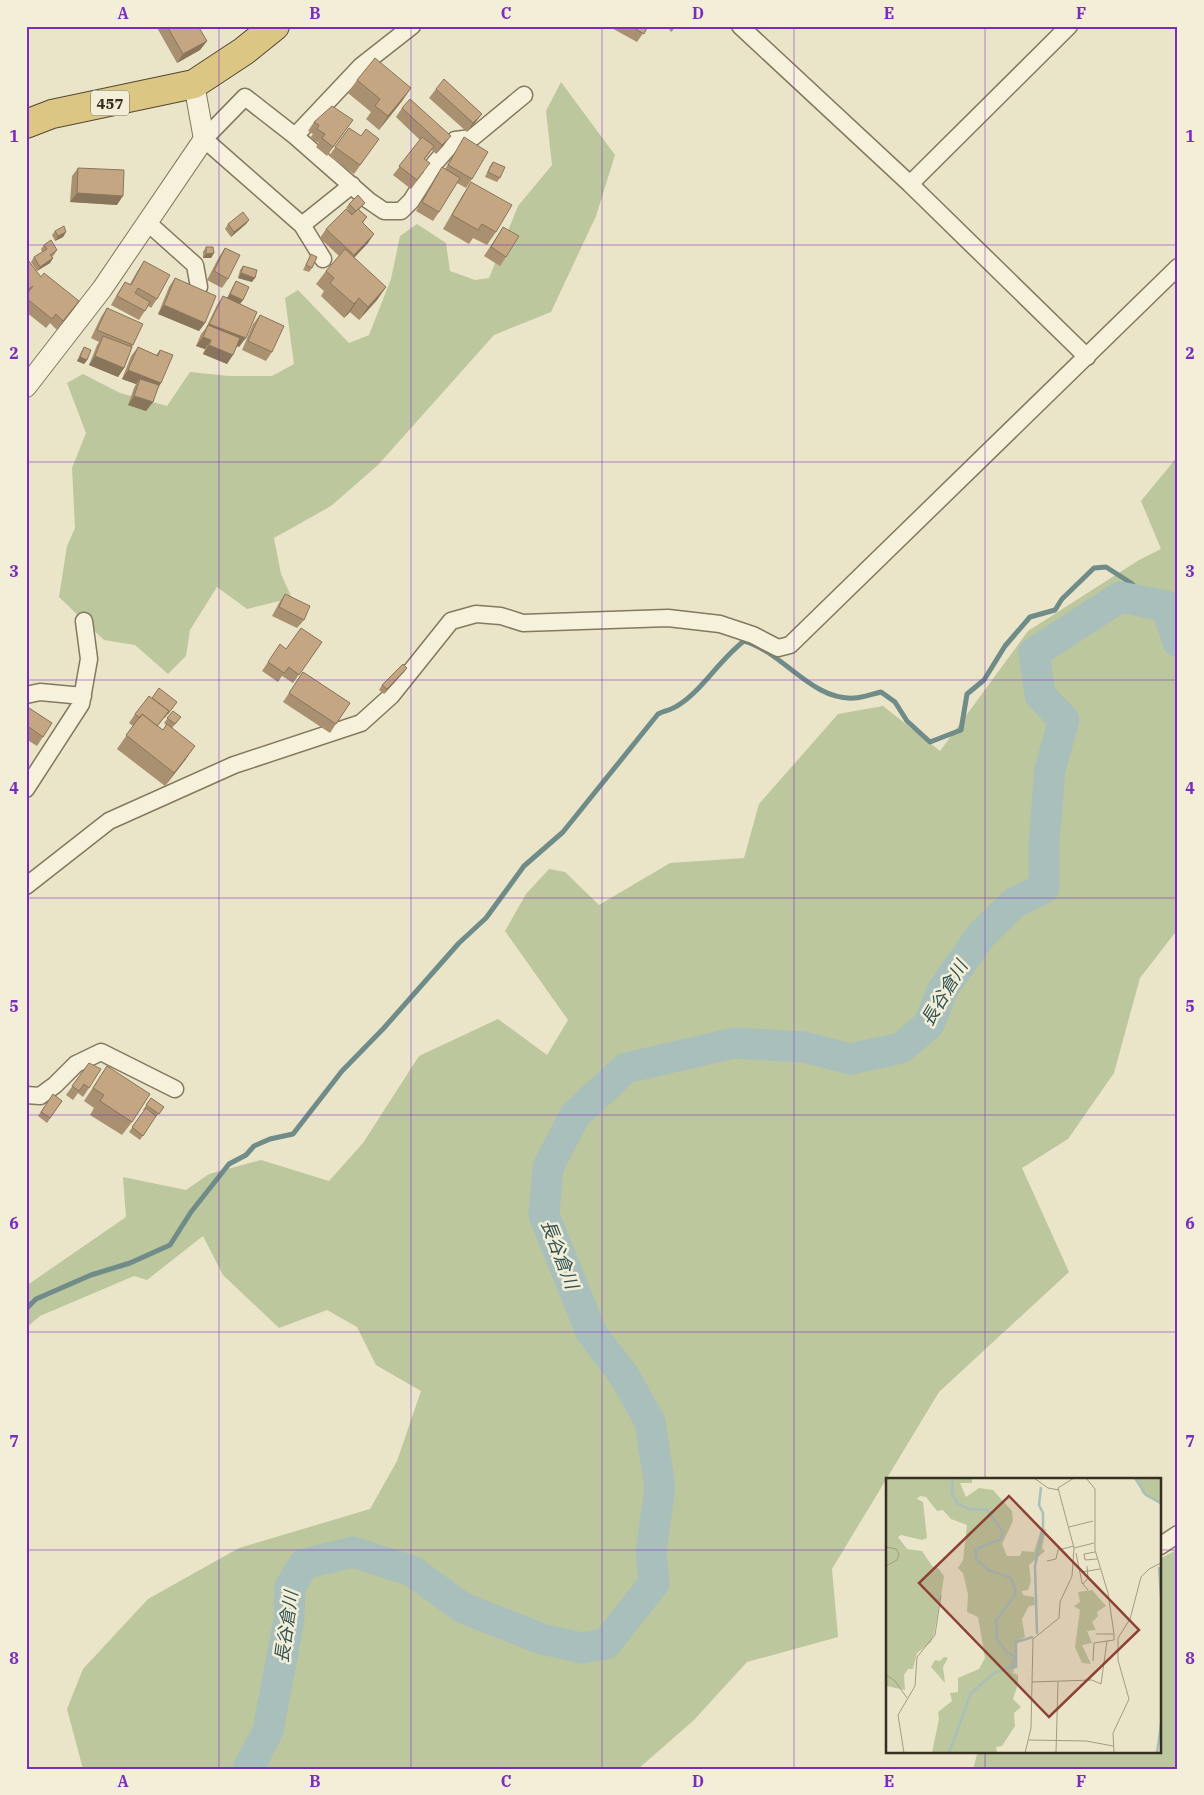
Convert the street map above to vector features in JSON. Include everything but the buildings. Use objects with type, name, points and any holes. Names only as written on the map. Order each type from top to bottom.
[{"type":"highway","name":"457","points":[[26,124],[52,114],[194,84],[244,51],[275,26]]},
{"type":"street","points":[[295,136],[361,66],[412,26]]},
{"type":"street","points":[[740,26],[910,184],[1086,357]]},
{"type":"street","points":[[910,184],[1069,26]]},
{"type":"street","points":[[194,84],[204,139],[302,225],[322,259]]},
{"type":"street","points":[[26,387],[102,289],[204,139],[245,97],[295,136],[368,200],[384,211],[401,211],[411,201],[436,163],[455,140],[472,138],[524,95]]},
{"type":"street","points":[[302,225],[352,185]]},
{"type":"street","points":[[148,223],[195,265],[199,287]]},
{"type":"street","points":[[26,886],[109,821],[234,765],[361,724],[390,696],[451,622],[476,614],[501,616],[523,622],[668,618],[720,624],[753,635],[778,648],[790,645],[1178,267]]},
{"type":"street","points":[[26,789],[81,704],[90,659],[84,622]]},
{"type":"street","points":[[26,695],[40,692],[83,696]]},
{"type":"street","points":[[26,1095],[40,1096],[55,1085],[76,1064],[101,1052],[175,1089]]},
{"type":"street","points":[[1162,1545],[1178,1534]]},
{"type":"green space","points":[[561,82],[615,155],[596,216],[551,312],[494,335],[378,465],[331,506],[274,538],[281,574],[292,598],[247,609],[217,587],[190,630],[186,656],[168,674],[135,645],[104,640],[59,597],[67,546],[75,528],[72,468],[86,433],[67,383],[83,374],[120,393],[167,406],[190,372],[229,376],[272,376],[294,364],[285,298],[298,290],[349,343],[369,335],[391,279],[400,236],[417,224],[446,243],[450,271],[475,280],[489,278],[518,206],[552,165],[546,111]]},
{"type":"green space","points":[[1178,456],[1178,929],[1140,978],[1114,1073],[1068,1139],[1022,1168],[1069,1272],[939,1392],[832,1569],[838,1637],[747,1662],[694,1720],[638,1769],[83,1769],[67,1709],[83,1669],[148,1599],[239,1548],[370,1509],[397,1461],[421,1391],[376,1365],[357,1327],[327,1310],[279,1328],[223,1275],[203,1236],[147,1280],[134,1276],[40,1316],[26,1328],[26,1286],[126,1217],[123,1177],[186,1190],[209,1174],[261,1160],[329,1181],[363,1143],[419,1056],[498,1019],[547,1055],[568,1020],[505,931],[526,894],[549,869],[565,872],[599,905],[670,863],[744,858],[759,804],[838,714],[883,706],[940,751],[1028,631],[1139,560],[1161,549],[1141,501]]},
{"type":"green space","points":[[1178,1549],[1178,1769],[973,1769],[978,1752],[1162,1752],[1162,1558]]},
{"type":"waterway","points":[[26,1309],[36,1299],[91,1275],[130,1263],[170,1245],[191,1212],[229,1164],[246,1155],[254,1146],[270,1139],[293,1134],[342,1071],[383,1029],[459,943],[486,918],[524,866],[563,832],[658,714],[686,700],[726,657],[744,641],[772,655],[825,692],[839,697],[854,698],[881,692],[895,702],[907,721],[930,742],[961,730],[967,694],[984,680],[1005,646],[1030,617],[1055,610],[1062,599],[1094,568],[1106,567],[1131,583],[1154,604]]},
{"type":"waterway","name":"長谷倉川","points":[[248,1769],[268,1731],[289,1619],[290,1587],[304,1564],[353,1552],[412,1571],[463,1608],[542,1639],[582,1648],[606,1644],[654,1583],[651,1551],[660,1488],[650,1422],[625,1377],[591,1332],[544,1215],[548,1167],[575,1115],[626,1068],[734,1043],[804,1047],[850,1059],[901,1048],[929,1024],[943,989],[982,934],[1014,903],[1044,888],[1044,843],[1050,769],[1064,720],[1040,695],[1034,653],[1120,597],[1166,606],[1178,642]]}]
